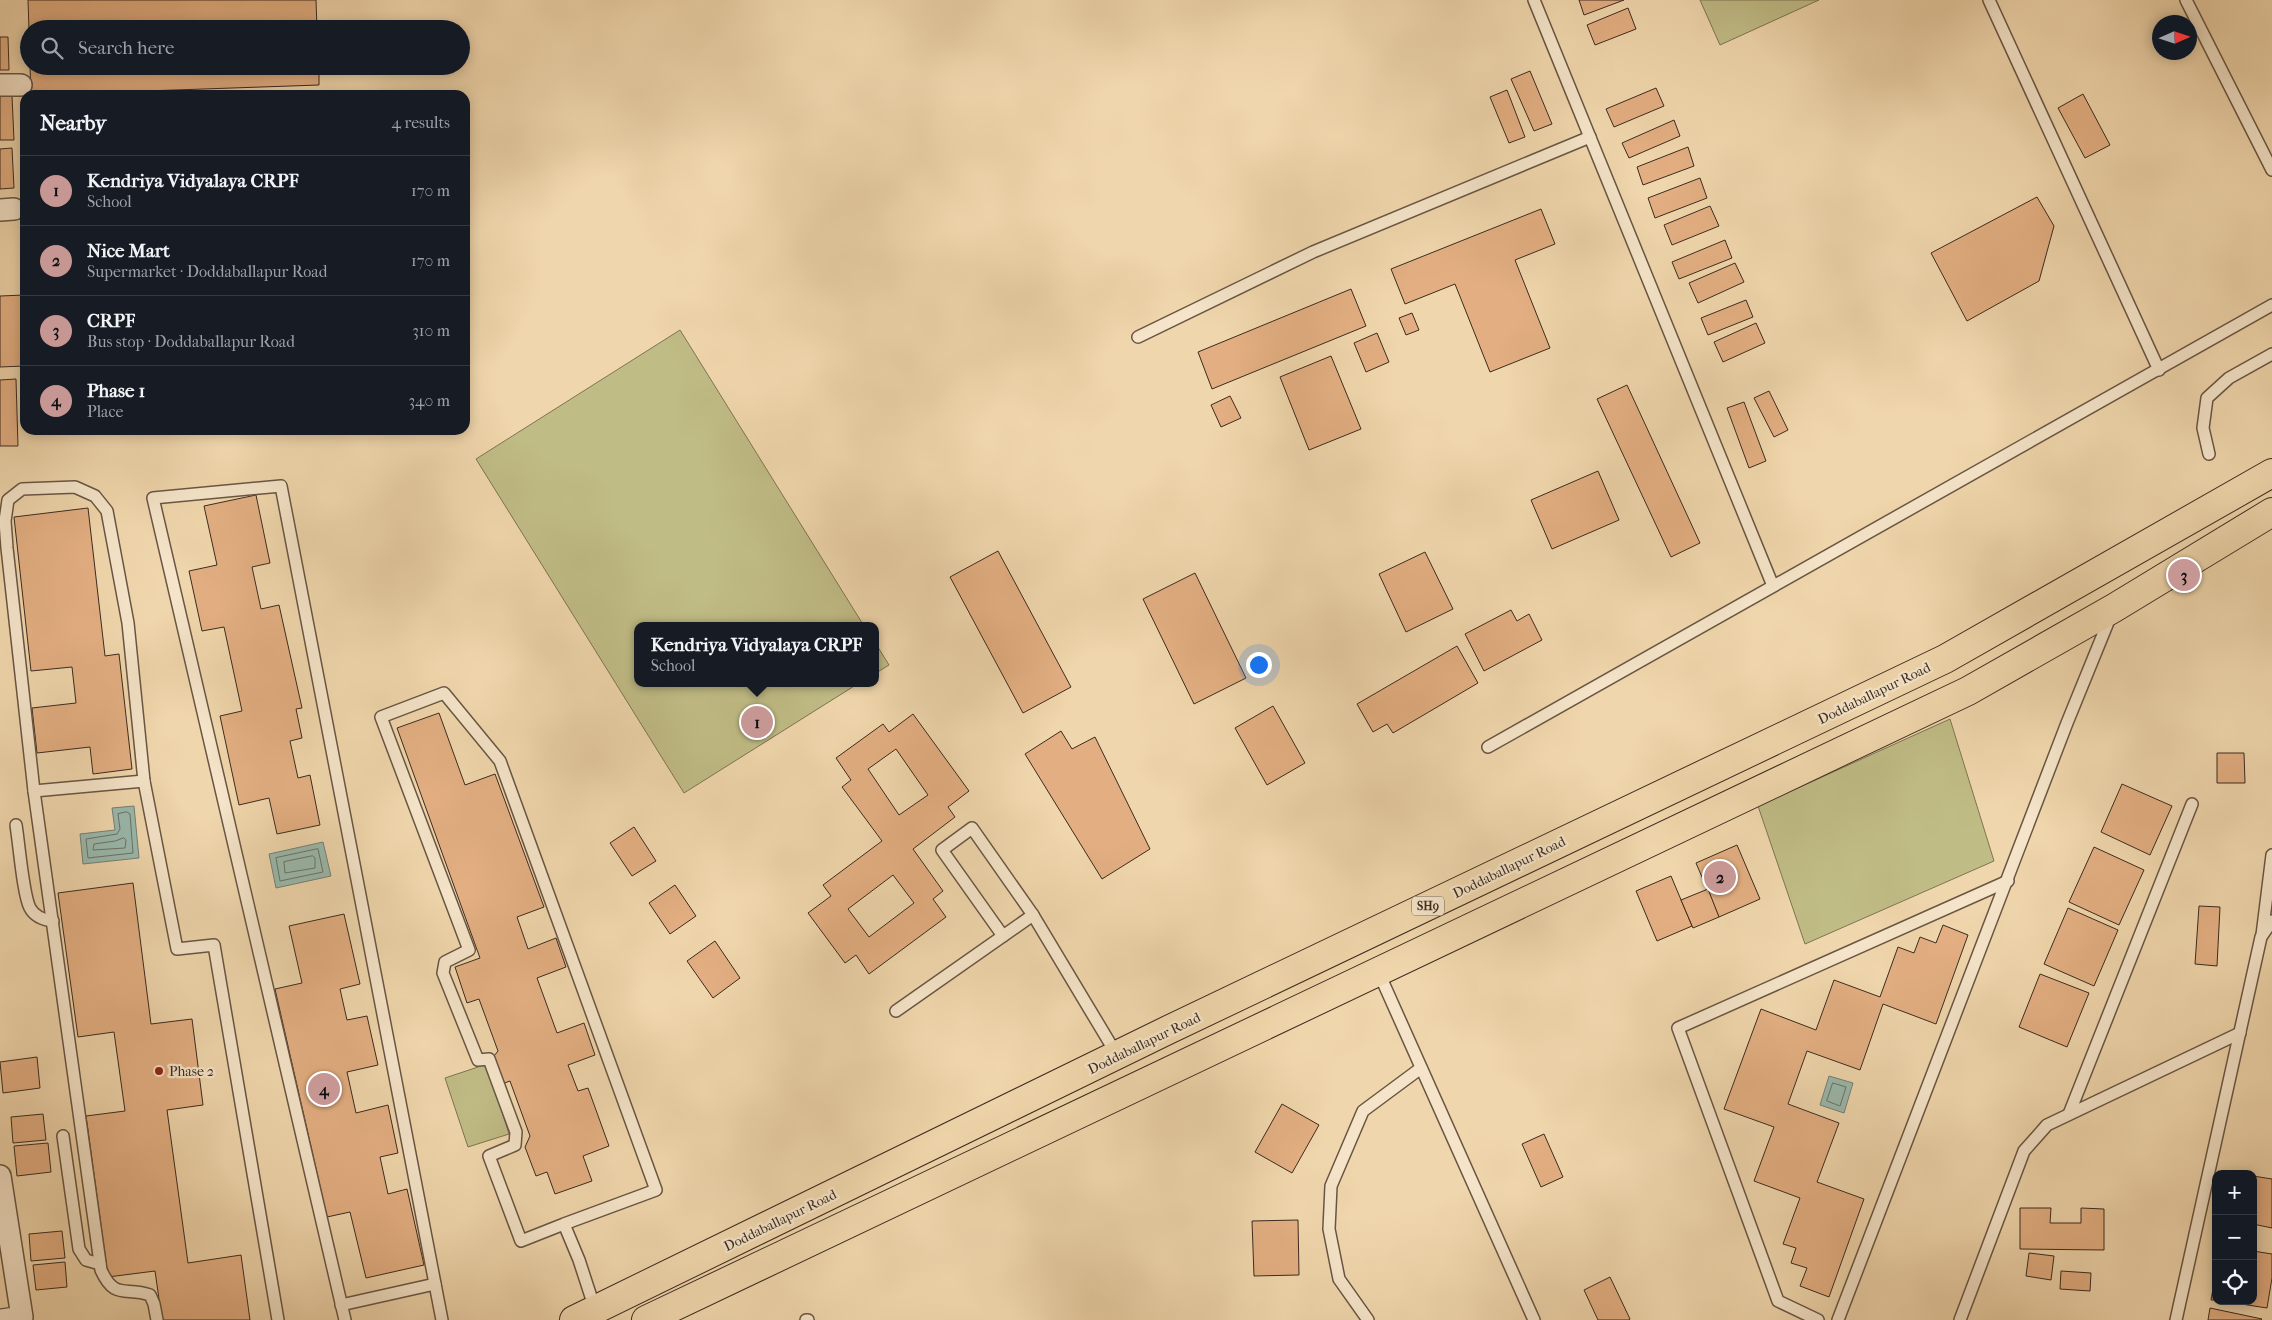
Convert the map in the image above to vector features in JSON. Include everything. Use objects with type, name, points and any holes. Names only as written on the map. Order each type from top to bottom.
[{"type":"main road","name":"Doddaballapur Road","points":[[584,1315],[1117,1056],[1945,659],[2272,473]]},
{"type":"main road","points":[[662,1317],[1378,971],[1968,691],[2114,608],[2272,512]]},
{"type":"street","points":[[0,1176],[4,1235],[15,1319]]},
{"type":"lane","points":[[1534,0],[1773,586]]},
{"type":"lane","points":[[1989,0],[2159,370]]},
{"type":"lane","points":[[2186,0],[2272,170]]},
{"type":"lane","points":[[1138,337],[1313,252],[1590,137]]},
{"type":"lane","points":[[1488,747],[2272,305]]},
{"type":"lane","points":[[2210,454],[2203,428],[2207,398],[2229,378],[2272,354]]},
{"type":"lane","points":[[346,1320],[153,498],[281,486],[442,1320]]},
{"type":"lane","points":[[157,1320],[150,1294],[141,1291],[123,1293],[107,1284],[100,1264],[34,790],[5,521],[8,500],[22,488],[75,487],[95,496],[106,512],[128,624],[144,780],[177,949],[214,945],[278,1320]]},
{"type":"lane","points":[[1838,1320],[2008,881],[2066,723],[2114,608]]},
{"type":"lane","points":[[444,693],[500,761],[656,1190],[564,1224],[521,1241],[492,1166],[489,1156],[515,1146],[516,1132],[489,1059],[478,1060],[443,973],[445,962],[469,950],[381,717],[444,693]]},
{"type":"lane","points":[[34,790],[144,780]]},
{"type":"lane","points":[[2069,1114],[2192,804]]},
{"type":"lane","points":[[16,825],[27,902],[34,914],[40,918],[53,921]]},
{"type":"lane","points":[[1003,936],[942,850],[972,828],[1033,915],[1117,1056]]},
{"type":"lane","points":[[2176,1320],[2261,937],[2272,855]]},
{"type":"lane","points":[[1818,1320],[1778,1302],[1678,1028],[2008,881]]},
{"type":"lane","points":[[896,1012],[1033,915]]},
{"type":"lane","points":[[2261,937],[2272,921]]},
{"type":"lane","points":[[1378,971],[1534,1320]]},
{"type":"lane","points":[[1960,1320],[2024,1152],[2046,1125],[2240,1033]]},
{"type":"lane","points":[[1368,1320],[1339,1279],[1329,1229],[1331,1186],[1363,1111],[1421,1068]]},
{"type":"lane","points":[[63,1136],[79,1249],[86,1260],[100,1264]]},
{"type":"lane","points":[[564,1224],[579,1260],[584,1315]]},
{"type":"lane","points":[[341,1305],[435,1284]]},
{"type":"shaded area","points":[[1700,0],[1819,0],[1720,45]]},
{"type":"shaded area","points":[[680,330],[862,622],[634,622],[634,687],[853,687],[684,793],[476,459]]},
{"type":"shaded area","points":[[879,649],[889,665],[879,671]]},
{"type":"shaded area","points":[[1950,719],[1994,861],[1805,944],[1758,806]]},
{"type":"shaded area","points":[[487,1064],[509,1134],[468,1147],[445,1078]]},
{"type":"water","points":[[134,806],[139,858],[83,864],[80,834],[115,830],[112,808]]},
{"type":"water","points":[[323,842],[331,876],[276,888],[269,854]]},
{"type":"water","points":[[1829,1076],[1853,1083],[1844,1113],[1820,1105]]},
{"type":"building","points":[[28,0],[316,0],[317,20],[29,20]]},
{"type":"building","points":[[1579,0],[1624,0],[1584,15]]},
{"type":"building","points":[[1628,8],[1636,29],[1595,45],[1587,25]]},
{"type":"building","points":[[0,37],[8,37],[9,70],[0,70]]},
{"type":"building","points":[[1530,71],[1552,124],[1534,131],[1511,79]]},
{"type":"building","points":[[30,75],[319,75],[319,85],[175,90],[31,90]]},
{"type":"building","points":[[1656,88],[1664,106],[1614,127],[1606,109]]},
{"type":"building","points":[[1507,90],[1525,137],[1509,143],[1490,97]]},
{"type":"building","points":[[2083,94],[2110,145],[2085,158],[2058,108]]},
{"type":"building","points":[[0,96],[12,96],[14,140],[0,140]]},
{"type":"building","points":[[1674,120],[1680,136],[1629,158],[1622,143]]},
{"type":"building","points":[[1688,147],[1694,166],[1643,185],[1637,167]]},
{"type":"building","points":[[12,148],[14,188],[0,189],[0,149]]},
{"type":"building","points":[[1700,178],[1707,198],[1655,218],[1648,198]]},
{"type":"building","points":[[2037,197],[2054,226],[2039,281],[1967,321],[1931,253]]},
{"type":"building","points":[[1710,206],[1719,226],[1672,245],[1664,225]]},
{"type":"building","points":[[1541,209],[1555,244],[1515,260],[1550,348],[1490,372],[1455,284],[1405,304],[1391,269]]},
{"type":"building","points":[[1725,240],[1732,258],[1679,279],[1672,262]]},
{"type":"building","points":[[1735,263],[1744,282],[1698,303],[1689,283]]},
{"type":"building","points":[[1351,289],[1366,326],[1212,389],[1198,352]]},
{"type":"building","points":[[20,295],[20,366],[0,367],[0,296]]},
{"type":"building","points":[[1746,300],[1753,317],[1708,335],[1701,318]]},
{"type":"building","points":[[1412,313],[1419,330],[1406,335],[1399,318]]},
{"type":"building","points":[[1756,323],[1765,343],[1723,362],[1714,342]]},
{"type":"building","points":[[1377,333],[1389,362],[1366,372],[1354,343]]},
{"type":"building","points":[[1331,356],[1361,429],[1309,450],[1280,377]]},
{"type":"building","points":[[16,379],[18,446],[0,446],[0,380]]},
{"type":"building","points":[[1627,385],[1700,543],[1671,557],[1597,399]]},
{"type":"building","points":[[1769,391],[1788,430],[1774,437],[1754,398]]},
{"type":"building","points":[[1230,396],[1241,418],[1221,427],[1211,405]]},
{"type":"building","points":[[1744,402],[1766,461],[1749,468],[1727,408]]},
{"type":"building","points":[[1598,471],[1619,520],[1552,549],[1531,500]]},
{"type":"building","points":[[256,495],[270,563],[252,567],[261,609],[279,605],[302,708],[296,709],[302,738],[290,741],[298,778],[310,775],[320,825],[277,834],[269,798],[239,805],[220,716],[242,711],[224,627],[202,631],[189,571],[217,565],[204,506]]},
{"type":"building","points":[[88,508],[105,656],[119,654],[132,769],[93,774],[90,747],[37,753],[32,708],[76,703],[72,667],[31,671],[14,517]]},
{"type":"building","points":[[998,551],[1071,687],[1023,713],[950,577]]},
{"type":"building","points":[[1425,552],[1453,609],[1406,632],[1379,574]]},
{"type":"building","points":[[1195,573],[1246,678],[1194,704],[1143,599]]},
{"type":"building","points":[[1511,610],[1517,621],[1529,614],[1542,640],[1484,671],[1465,634]]},
{"type":"building","points":[[1457,646],[1478,683],[1393,733],[1387,724],[1373,732],[1357,704]]},
{"type":"building","points":[[1273,706],[1305,763],[1267,785],[1235,728]]},
{"type":"building","points":[[439,713],[465,785],[495,774],[544,907],[517,917],[528,949],[556,938],[566,967],[537,978],[557,1033],[584,1023],[595,1055],[568,1065],[578,1091],[588,1088],[609,1146],[583,1156],[592,1181],[555,1194],[547,1172],[536,1176],[525,1147],[530,1136],[510,1081],[502,1084],[494,1056],[498,1051],[479,999],[467,1003],[455,967],[480,958],[397,728]]},
{"type":"building","points":[[913,714],[969,791],[948,807],[955,817],[913,849],[943,891],[933,899],[946,917],[869,974],[856,955],[845,963],[808,913],[831,896],[823,885],[882,841],[842,787],[851,780],[836,758],[883,724],[889,732]],"holes":[[[896,749],[928,795],[899,815],[868,769]],[[893,875],[914,903],[869,937],[848,909]]]},
{"type":"building","points":[[1061,731],[1072,749],[1095,737],[1150,849],[1102,879],[1025,754]]},
{"type":"building","points":[[2217,753],[2244,753],[2245,783],[2217,783]]},
{"type":"building","points":[[2122,784],[2172,806],[2150,855],[2101,832]]},
{"type":"building","points":[[634,827],[656,861],[632,876],[610,843]]},
{"type":"building","points":[[1737,845],[1760,899],[1719,917],[1696,863]]},
{"type":"building","points":[[2094,847],[2144,870],[2119,925],[2069,902]]},
{"type":"building","points":[[1671,876],[1692,926],[1657,941],[1636,891]]},
{"type":"building","name":"Phase 2","points":[[133,883],[151,1024],[192,1019],[203,1105],[167,1110],[188,1263],[241,1255],[250,1320],[162,1320],[155,1271],[108,1277],[86,1116],[125,1111],[114,1032],[78,1037],[58,893]]},
{"type":"building","points":[[675,885],[696,916],[670,934],[649,903]]},
{"type":"building","points":[[1708,889],[1719,917],[1693,928],[1681,900]]},
{"type":"building","points":[[2199,906],[2220,907],[2217,966],[2195,964]]},
{"type":"building","points":[[2068,908],[2118,930],[2094,986],[2044,964]]},
{"type":"building","points":[[344,914],[360,984],[340,989],[347,1020],[367,1016],[378,1065],[347,1072],[356,1113],[388,1105],[398,1153],[380,1157],[388,1194],[407,1189],[424,1265],[366,1278],[350,1212],[327,1217],[275,989],[302,983],[289,926]]},
{"type":"building","points":[[1943,925],[1968,935],[1936,1024],[1883,1004],[1860,1070],[1807,1051],[1788,1104],[1839,1123],[1817,1182],[1864,1199],[1829,1297],[1800,1286],[1807,1268],[1791,1263],[1796,1248],[1783,1244],[1800,1198],[1754,1181],[1774,1127],[1724,1109],[1761,1009],[1816,1030],[1834,980],[1880,997],[1898,947],[1914,953],[1920,937],[1936,943]]},
{"type":"building","points":[[715,941],[740,978],[713,998],[687,961]]},
{"type":"building","points":[[2040,974],[2089,993],[2067,1047],[2019,1027]]},
{"type":"building","points":[[37,1057],[40,1088],[3,1093],[0,1062]]},
{"type":"building","points":[[1282,1104],[1319,1125],[1292,1173],[1255,1152]]},
{"type":"building","points":[[43,1114],[46,1140],[13,1143],[11,1117]]},
{"type":"building","points":[[1544,1134],[1563,1177],[1541,1187],[1522,1144]]},
{"type":"building","points":[[48,1143],[51,1172],[17,1176],[14,1146]]},
{"type":"building","points":[[2257,1177],[2272,1179],[2272,1228],[2257,1225]]},
{"type":"building","points":[[2020,1208],[2051,1208],[2050,1223],[2081,1223],[2081,1208],[2104,1209],[2104,1250],[2020,1249]]},
{"type":"building","points":[[1298,1220],[1299,1275],[1254,1276],[1252,1221]]},
{"type":"building","points":[[62,1231],[65,1258],[31,1261],[29,1234]]},
{"type":"building","points":[[2257,1252],[2272,1254],[2272,1278],[2267,1308],[2248,1305],[2257,1305]]},
{"type":"building","points":[[2029,1253],[2054,1256],[2051,1280],[2026,1276]]},
{"type":"building","points":[[65,1262],[67,1287],[36,1290],[33,1265]]},
{"type":"building","points":[[2061,1271],[2091,1273],[2090,1291],[2060,1289]]},
{"type":"building","points":[[1610,1277],[1629,1320],[1598,1320],[1584,1290]]},
{"type":"building","points":[[2210,1308],[2262,1319],[2208,1320]]},
{"type":"place","name":"CRPF","points":[[2184,575]]},
{"type":"place","name":"Kendriya Vidyalaya CRPF","points":[[757,722]]},
{"type":"place","name":"Nice Mart","points":[[1720,877]]},
{"type":"place","name":"Phase 2","points":[[159,1071]]},
{"type":"place","name":"Phase 1","points":[[324,1089]]}]
